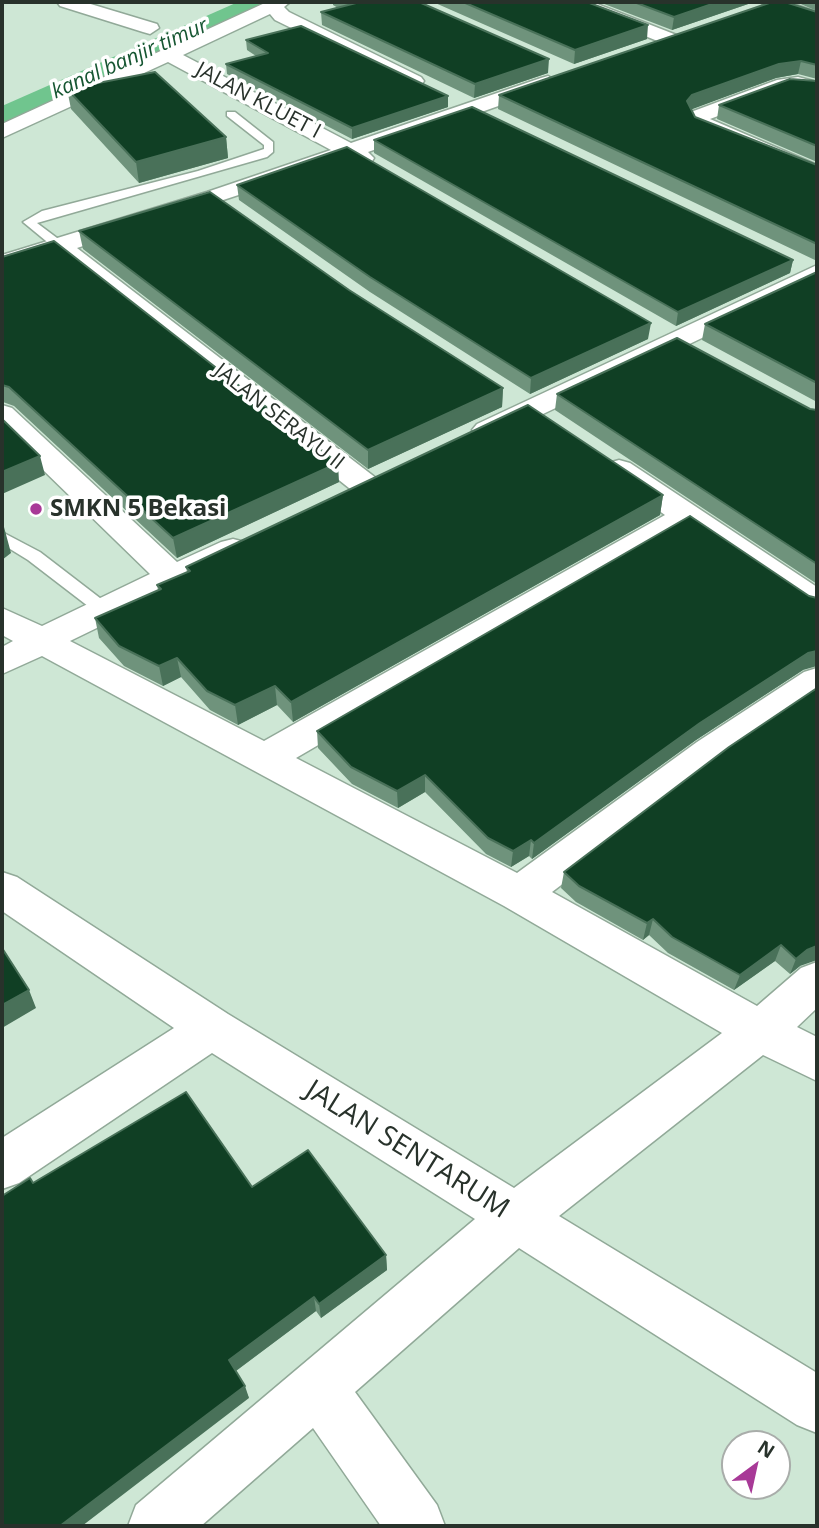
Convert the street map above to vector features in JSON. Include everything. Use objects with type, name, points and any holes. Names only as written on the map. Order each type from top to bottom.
[{"type":"street","points":[[66,2],[150,29]]},
{"type":"street","points":[[577,2],[672,40]]},
{"type":"street","points":[[749,13],[775,2],[817,18]]},
{"type":"street","points":[[2,132],[276,4],[282,16],[505,124]]},
{"type":"street","points":[[635,53],[698,31]]},
{"type":"street","name":"JALAN KLUET I","points":[[167,54],[384,170]]},
{"type":"street","points":[[2,263],[61,247],[215,197],[470,108],[562,68]]},
{"type":"street","points":[[817,88],[798,83],[784,84],[698,116],[702,124],[817,173]]},
{"type":"street","points":[[215,197],[238,213]]},
{"type":"street","name":"JALAN SERAYU II","points":[[61,247],[365,485]]},
{"type":"street","points":[[460,442],[531,410],[689,347],[811,271]]},
{"type":"street","points":[[647,324],[689,347]]},
{"type":"street","points":[[2,414],[174,578]]},
{"type":"street","points":[[598,455],[817,603]]},
{"type":"street","points":[[264,759],[687,516]]},
{"type":"street","points":[[2,662],[45,642],[103,609],[257,537]]},
{"type":"street","points":[[2,620],[519,894],[760,1031],[817,1060]]},
{"type":"street","points":[[519,894],[710,752],[817,681]]},
{"type":"street","name":"JALAN SENTARUM","points":[[2,889],[212,1028],[817,1405]]},
{"type":"street","points":[[157,1526],[515,1218],[760,1031],[817,981]]},
{"type":"street","points":[[2,1166],[212,1028]]},
{"type":"street","points":[[319,1389],[416,1526]]},
{"type":"lane","points":[[61,247],[29,222],[263,155],[269,150],[269,145],[231,114]]},
{"type":"lane","points":[[202,173],[215,197]]},
{"type":"lane","points":[[2,537],[34,556],[103,609]]},
{"type":"building","points":[[353,2],[419,2],[549,59],[475,84],[321,12],[356,3]]},
{"type":"building","points":[[463,2],[587,2],[648,25],[575,50]]},
{"type":"building","points":[[634,2],[718,2],[674,17]]},
{"type":"building","points":[[772,2],[785,2],[817,12],[817,65],[801,61],[779,64],[692,95],[687,101],[695,117],[817,165],[817,244],[499,95]]},
{"type":"building","points":[[301,26],[448,96],[352,128],[226,64],[268,53],[246,40]]},
{"type":"building","points":[[155,72],[226,137],[136,162],[67,89]]},
{"type":"building","points":[[790,79],[817,81],[817,146],[719,105]]},
{"type":"building","points":[[472,107],[793,260],[678,312],[374,140]]},
{"type":"building","points":[[347,147],[651,323],[531,378],[370,277],[237,185]]},
{"type":"building","points":[[210,192],[349,290],[503,388],[368,450],[79,231]]},
{"type":"building","points":[[54,241],[338,463],[173,538],[9,387],[2,385],[2,257]]},
{"type":"building","points":[[817,272],[817,383],[705,324]]},
{"type":"building","points":[[677,338],[810,409],[817,410],[817,564],[557,394]]},
{"type":"building","points":[[528,405],[663,495],[291,702],[275,686],[235,705],[207,691],[177,658],[159,666],[119,646],[95,618],[161,589],[157,585],[190,571],[186,567]]},
{"type":"building","points":[[2,419],[40,456],[2,472]]},
{"type":"building","points":[[690,516],[809,596],[817,598],[817,651],[808,653],[700,723],[534,843],[531,840],[513,851],[488,838],[425,775],[397,791],[351,767],[317,731]]},
{"type":"building","points":[[817,688],[817,946],[796,959],[781,945],[740,975],[672,937],[653,919],[647,923],[579,886],[564,872],[729,747]]},
{"type":"building","points":[[2,948],[29,990],[2,1005]]},
{"type":"building","points":[[186,1092],[252,1187],[308,1150],[386,1255],[319,1304],[314,1297],[229,1360],[245,1386],[60,1526],[2,1526],[2,1196],[30,1178],[33,1183]]},
{"type":"waterway","name":"kanal banjir timur","points":[[2,116],[258,2]]},
{"type":"place","name":"SMKN 5 Bekasi","points":[[36,509]]}]
